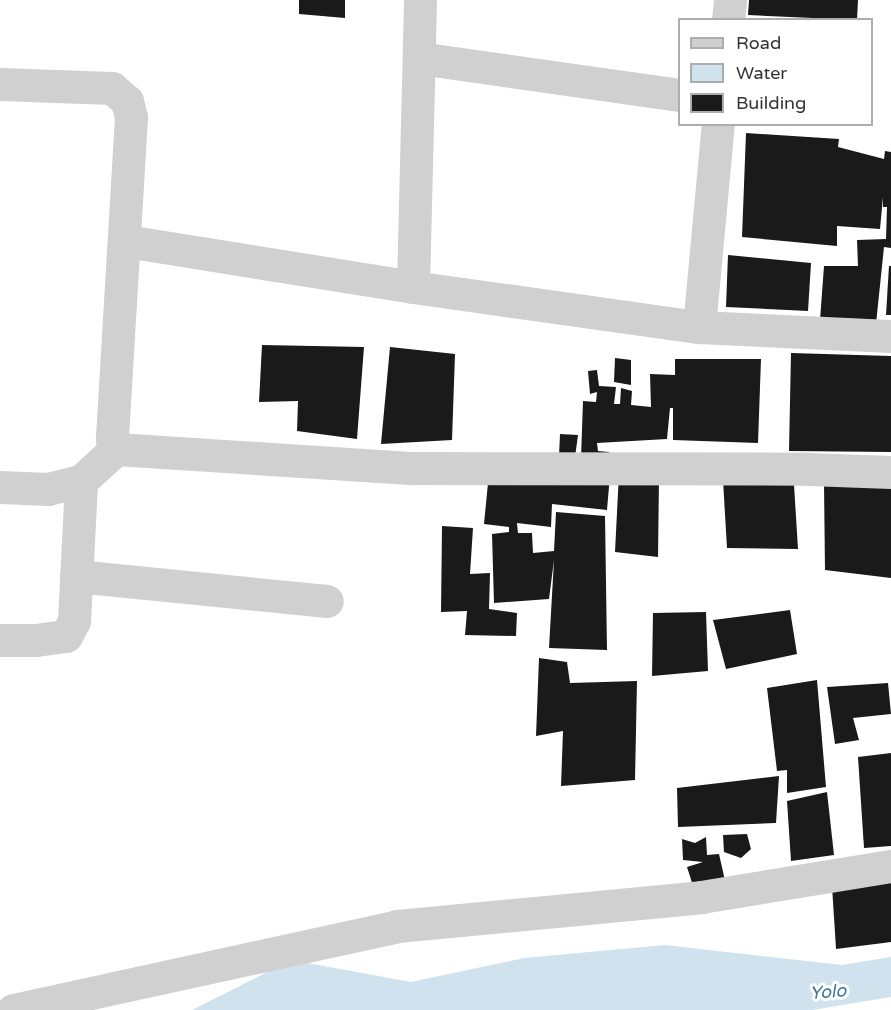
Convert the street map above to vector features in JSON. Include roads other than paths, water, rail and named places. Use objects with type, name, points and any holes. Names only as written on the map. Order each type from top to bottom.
[{"type":"street","points":[[412,287],[420,0]]},
{"type":"street","points":[[728,18],[730,0]]},
{"type":"street","points":[[419,58],[678,95]]},
{"type":"street","points":[[0,84],[112,88],[127,101],[131,117],[126,241],[112,439],[116,449]]},
{"type":"street","points":[[699,327],[718,126]]},
{"type":"street","points":[[126,241],[412,287],[699,327],[891,336]]},
{"type":"street","points":[[0,487],[48,489],[81,481],[116,449],[413,468],[808,469],[891,472]]},
{"type":"street","points":[[0,640],[36,640],[66,636],[74,621],[81,481]]},
{"type":"street","points":[[76,576],[327,601]]},
{"type":"street","points":[[13,1010],[397,926],[701,897],[891,866]]},
{"type":"water","name":"Yolo","points":[[665,945],[842,965],[891,957],[891,997],[812,1010],[192,1010],[291,960],[411,982],[524,958]]}]
